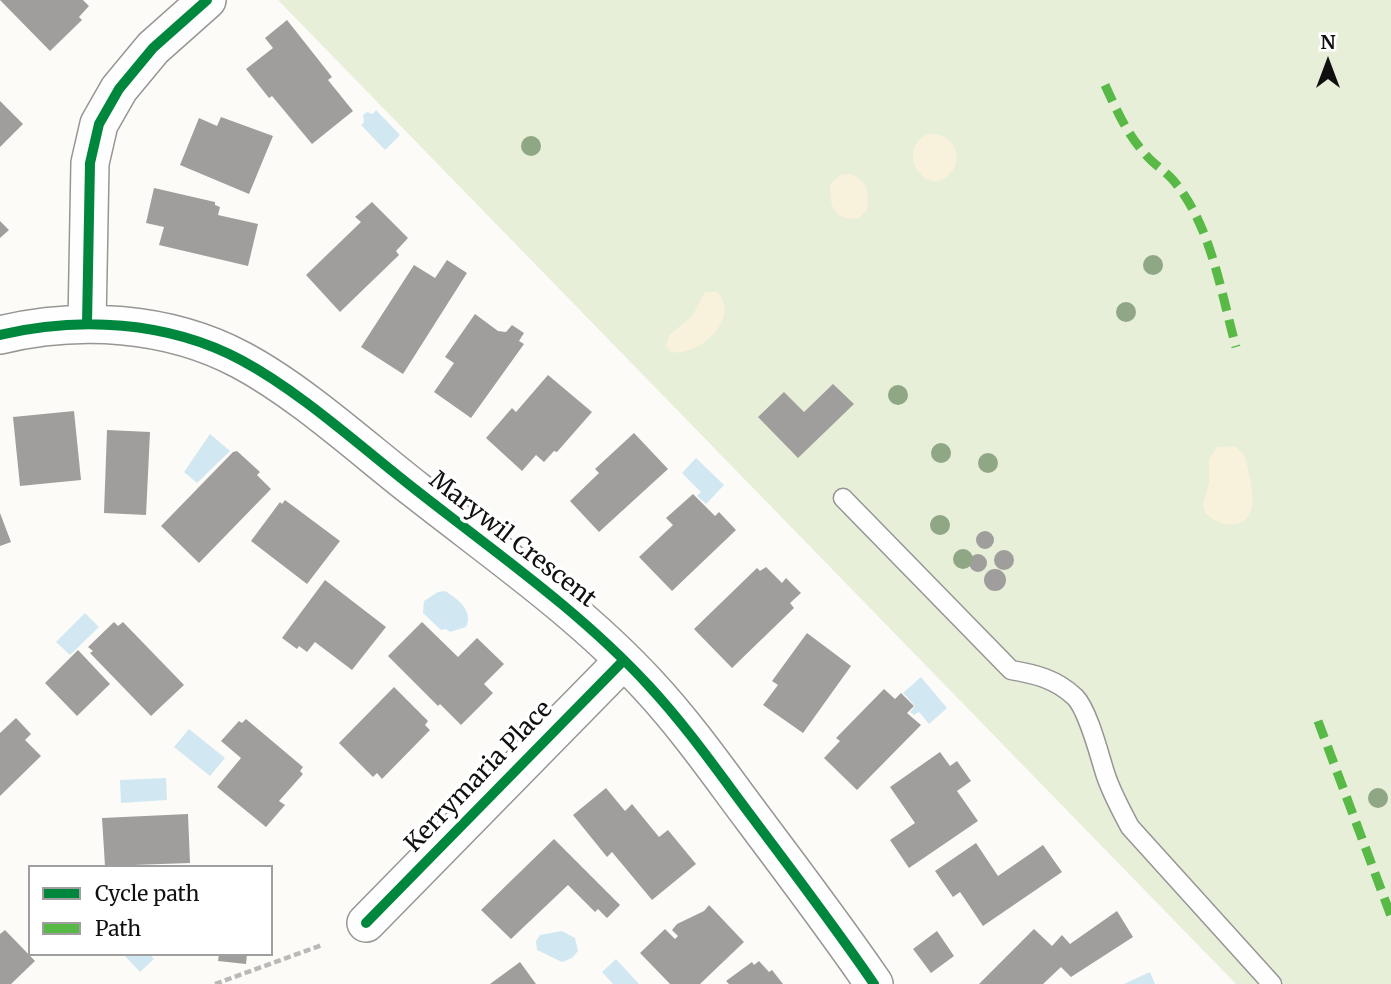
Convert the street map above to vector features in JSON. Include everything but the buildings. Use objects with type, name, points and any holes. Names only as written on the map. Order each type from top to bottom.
[{"type":"street","points":[[87,324],[90,163],[99,124],[112,99],[153,48],[207,0]]},
{"type":"street","name":"Marywil Crescent","points":[[0,335],[43,327],[87,324],[130,327],[171,335],[241,360],[297,397],[580,618],[648,684],[702,750],[874,984]]},
{"type":"street","name":"Kerrymaria Place","points":[[366,923],[623,661]]},
{"type":"lane","points":[[843,498],[1011,670],[1044,676],[1077,698],[1096,742],[1105,774],[1130,827],[1272,984]]},
{"type":"path","points":[[215,984],[322,945]]},
{"type":"green space","points":[[278,0],[1391,0],[1391,984],[1236,984]]},
{"type":"sand","points":[[928,134],[947,139],[956,152],[954,169],[937,182],[919,173],[913,161],[914,148]]},
{"type":"sand","points":[[850,174],[864,184],[868,198],[867,210],[858,219],[843,217],[832,206],[830,184],[840,175]]},
{"type":"sand","points":[[705,292],[717,292],[723,302],[725,312],[721,323],[705,342],[683,352],[671,352],[666,346],[669,335],[692,316]]},
{"type":"sand","points":[[1235,446],[1244,456],[1251,482],[1252,506],[1245,520],[1225,524],[1205,513],[1203,504],[1209,483],[1209,459],[1217,447]]},
{"type":"water","points":[[376,110],[400,135],[385,150],[361,125],[364,122],[363,115],[367,112],[373,114]]},
{"type":"water","points":[[210,434],[230,451],[197,483],[184,472]]},
{"type":"water","points":[[696,458],[724,485],[706,504],[697,496],[701,492],[682,473]]},
{"type":"water","points":[[445,591],[466,611],[466,627],[450,632],[441,630],[423,613],[424,601],[438,592]]},
{"type":"water","points":[[85,613],[99,627],[70,655],[56,642]]},
{"type":"water","points":[[921,677],[947,708],[929,724],[919,712],[914,715],[910,712],[915,706],[903,693]]},
{"type":"water","points":[[189,729],[225,758],[210,776],[174,747]]},
{"type":"water","points":[[166,778],[167,800],[121,803],[120,780]]},
{"type":"water","points":[[562,931],[575,938],[578,951],[572,958],[562,962],[537,950],[536,941],[540,935]]},
{"type":"water","points":[[125,956],[151,956],[154,959],[140,972]]},
{"type":"water","points":[[616,959],[639,984],[613,984],[602,972]]},
{"type":"water","points":[[1150,972],[1155,984],[1124,984]]},
{"type":"marked path","points":[[1105,85],[1133,139],[1174,181],[1199,222],[1214,263],[1236,347]]},
{"type":"marked path","points":[[1318,721],[1391,916]]},
{"type":"cycle path","points":[[87,324],[90,163],[99,124],[119,89],[153,48],[207,0]]},
{"type":"cycle path","points":[[0,335],[60,325],[91,324],[153,330],[184,337],[241,360],[308,404],[537,584],[595,633],[649,686],[702,750],[874,984]]},
{"type":"cycle path","points":[[366,923],[623,661]]}]
